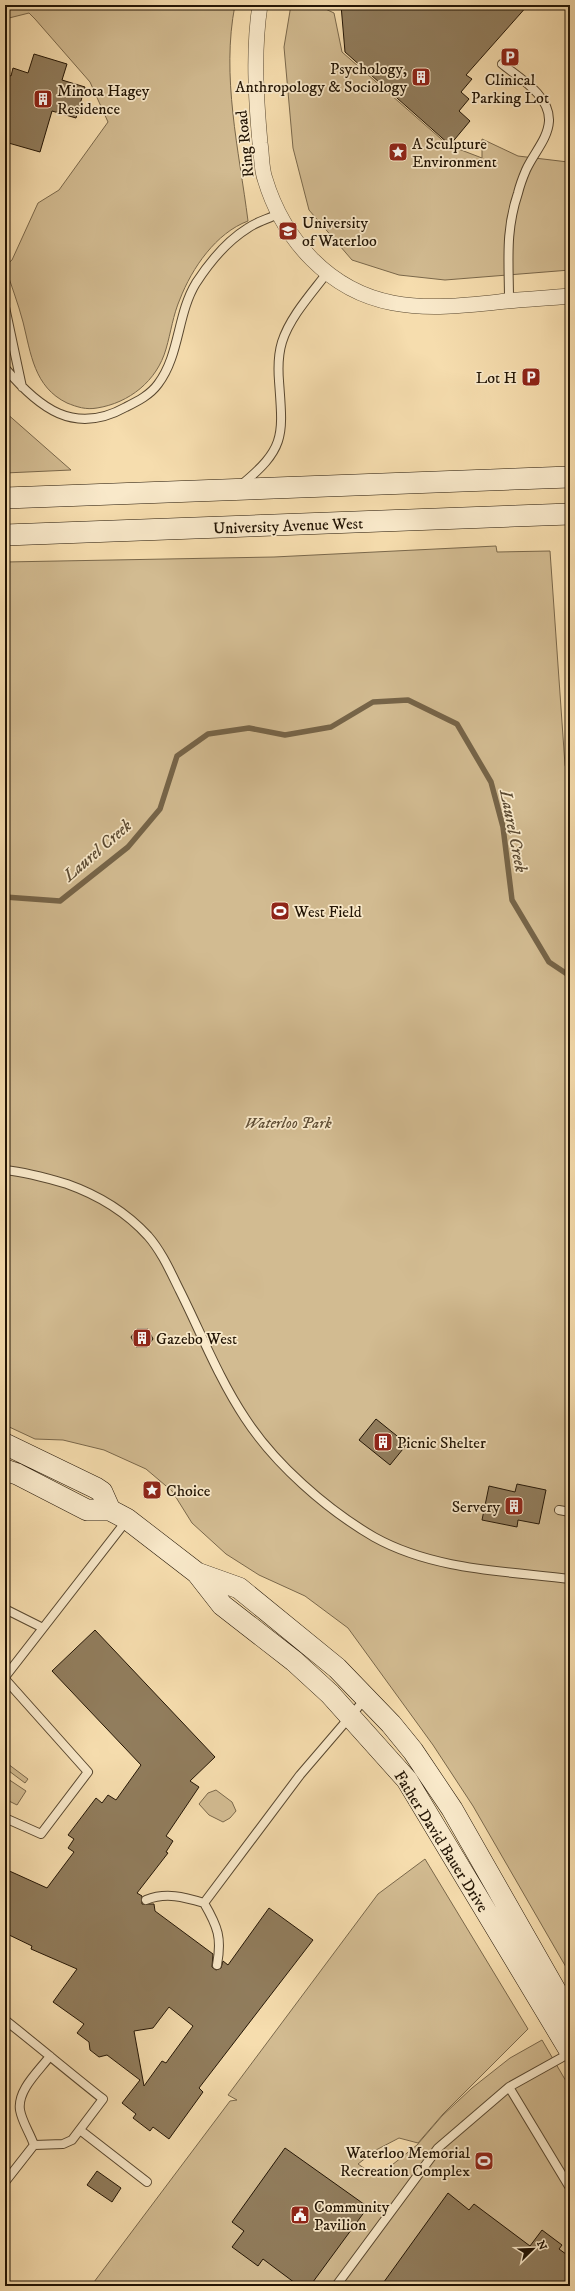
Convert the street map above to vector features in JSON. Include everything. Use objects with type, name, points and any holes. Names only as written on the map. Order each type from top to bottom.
[{"type":"street","name":"Ring Road","points":[[260,5],[256,58],[259,131],[264,177],[278,214],[288,232],[327,273],[368,296],[406,305],[464,305],[570,296]]},
{"type":"street","points":[[5,498],[570,477]]},
{"type":"street","name":"University Avenue West","points":[[5,535],[570,514]]},
{"type":"street","name":"Father David Bauer Drive","points":[[5,1444],[102,1492],[119,1514],[197,1572],[239,1588],[308,1642],[346,1676],[413,1751],[452,1809],[570,2016]]},
{"type":"street","points":[[5,1470],[17,1474],[87,1510],[119,1514]]},
{"type":"street","name":"Father David Bauer Drive","points":[[197,1572],[222,1605],[294,1661],[349,1715],[407,1780],[570,2052]]},
{"type":"lane","points":[[502,64],[539,95],[546,108],[549,120],[545,136],[526,169],[510,221],[507,242],[510,276],[509,301]]},
{"type":"lane","points":[[5,368],[22,388],[54,412],[78,420],[89,420],[111,415],[146,396],[158,384],[166,368],[177,340],[187,302],[206,269],[231,242],[248,227],[278,214]]},
{"type":"lane","points":[[236,490],[269,460],[278,442],[282,420],[278,370],[281,343],[287,329],[327,273]]},
{"type":"lane","points":[[5,306],[22,388]]},
{"type":"lane","points":[[5,1170],[33,1174],[87,1191],[131,1219],[149,1237],[164,1260],[221,1376],[245,1418],[274,1456],[342,1516],[375,1537],[429,1560],[570,1579]]},
{"type":"lane","points":[[559,1510],[570,1512]]},
{"type":"lane","points":[[5,1818],[41,1834],[88,1772],[5,1678],[43,1628],[119,1514]]},
{"type":"lane","points":[[5,1610],[43,1628]]},
{"type":"lane","points":[[204,1903],[300,1775],[349,1715],[366,1697]]},
{"type":"lane","points":[[146,1900],[158,1895],[168,1895],[204,1903]]},
{"type":"lane","points":[[204,1903],[218,1931],[221,1945],[217,1965]]},
{"type":"lane","points":[[5,2020],[103,2099],[72,2140],[63,2144],[34,2145],[5,2182]]},
{"type":"lane","points":[[336,2286],[438,2148],[509,2087],[570,2052]]},
{"type":"lane","points":[[34,2145],[22,2118],[20,2108],[21,2096],[50,2056]]},
{"type":"lane","points":[[509,2087],[570,2188]]},
{"type":"lane","points":[[80,2130],[147,2182]]},
{"type":"green space","points":[[5,5],[235,5],[231,32],[231,86],[236,140],[248,221],[236,227],[216,243],[206,253],[191,275],[178,305],[162,361],[149,380],[131,396],[109,405],[93,409],[78,407],[67,403],[47,388],[41,379],[32,357],[21,315],[5,266],[12,260],[38,203],[59,190],[108,122],[90,82],[35,19],[29,13],[5,19]]},
{"type":"green space","points":[[291,5],[317,5],[334,13],[342,52],[448,145],[482,158],[482,139],[518,156],[568,162],[570,192],[570,270],[445,280],[399,275],[352,260],[309,210],[293,148],[284,47]]},
{"type":"green space","points":[[5,412],[71,470],[5,473]]},
{"type":"green space","name":"Waterloo Park","points":[[496,546],[497,552],[550,551],[565,765],[570,781],[570,1974],[473,1806],[433,1745],[348,1628],[305,1596],[259,1575],[226,1554],[192,1523],[172,1491],[146,1469],[104,1450],[63,1440],[35,1439],[5,1425],[5,562],[274,557]]},
{"type":"green space","points":[[8,1764],[28,1779],[25,1783],[5,1768]]},
{"type":"green space","points":[[5,1777],[26,1791],[17,1805],[5,1799]]},
{"type":"green space","points":[[216,1790],[232,1802],[236,1811],[230,1818],[223,1822],[209,1815],[199,1804],[208,1793]]},
{"type":"green space","name":"Waterloo Memorial Recreation Complex","points":[[425,1859],[528,2029],[443,2114],[418,2143],[399,2138],[376,2150],[358,2164],[377,2177],[417,2145],[442,2116],[472,2088],[510,2058],[542,2040],[570,2088],[570,2286],[91,2286],[230,2101],[237,2100],[228,2095],[378,1894]]},
{"type":"building","name":"Psychology, Anthropology & Sociology","points":[[341,5],[528,5],[466,75],[472,79],[461,92],[469,99],[459,111],[470,121],[450,145],[345,52]]},
{"type":"building","name":"Minota Hagey Residence","points":[[34,54],[67,64],[62,80],[85,87],[76,118],[52,111],[40,152],[5,142],[5,74],[11,76],[13,68],[28,73]]},
{"type":"building","name":"Gazebo West","points":[[137,1329],[148,1329],[153,1339],[147,1347],[136,1347],[131,1337]]},
{"type":"building","name":"Picnic Shelter","points":[[376,1419],[407,1444],[390,1465],[359,1440]]},
{"type":"building","name":"Servery","points":[[517,1484],[546,1490],[539,1524],[518,1520],[517,1527],[482,1520],[489,1486],[515,1492]]},
{"type":"building","points":[[95,1630],[215,1757],[190,1781],[199,1787],[166,1836],[173,1841],[166,1852],[168,1853],[137,1893],[142,1896],[142,1904],[154,1904],[155,1911],[213,1954],[212,1967],[216,1970],[221,1968],[223,1961],[228,1965],[269,1908],[313,1940],[199,2088],[203,2092],[169,2139],[153,2127],[150,2131],[133,2118],[136,2114],[122,2103],[140,2080],[107,2055],[99,2057],[90,2050],[89,2042],[77,2033],[84,2024],[53,2002],[77,1969],[31,1949],[32,1946],[5,1933],[5,1869],[47,1888],[74,1852],[68,1848],[74,1839],[68,1835],[96,1798],[102,1803],[108,1795],[116,1800],[141,1765],[52,1671]],"holes":[[[169,2007],[193,2026],[166,2063],[162,2061],[144,2086],[134,2031],[153,2028]]]},
{"type":"building","name":"Community Pavilion","points":[[285,2148],[368,2207],[310,2286],[299,2286],[263,2259],[258,2266],[232,2247],[244,2231],[232,2222]]},
{"type":"building","points":[[97,2171],[121,2188],[112,2202],[87,2185]]},
{"type":"building","points":[[448,2193],[469,2210],[474,2204],[530,2246],[542,2230],[562,2245],[559,2249],[570,2257],[570,2286],[381,2286]]},
{"type":"waterway","name":"Laurel Creek","points":[[5,897],[60,901],[128,847],[160,809],[177,756],[208,734],[249,728],[285,735],[331,727],[373,702],[408,700],[457,724],[491,782],[503,827],[512,900],[549,962],[570,976]]},
{"type":"place","name":"Clinical Parking Lot","points":[[510,57]]},
{"type":"place","name":"Psychology, Anthropology & Sociology","points":[[421,77]]},
{"type":"place","name":"Minota Hagey Residence","points":[[43,99]]},
{"type":"place","name":"A Sculpture Environment","points":[[398,152]]},
{"type":"place","name":"University of Waterloo","points":[[288,231]]},
{"type":"place","name":"Lot H","points":[[531,377]]},
{"type":"place","name":"West Field","points":[[280,911]]},
{"type":"place","name":"Gazebo West","points":[[142,1338]]},
{"type":"place","name":"Picnic Shelter","points":[[383,1442]]},
{"type":"place","name":"Choice","points":[[152,1490]]},
{"type":"place","name":"Servery","points":[[514,1506]]},
{"type":"place","name":"Waterloo Memorial Recreation Complex","points":[[484,2161]]},
{"type":"place","name":"Community Pavilion","points":[[300,2215]]}]
